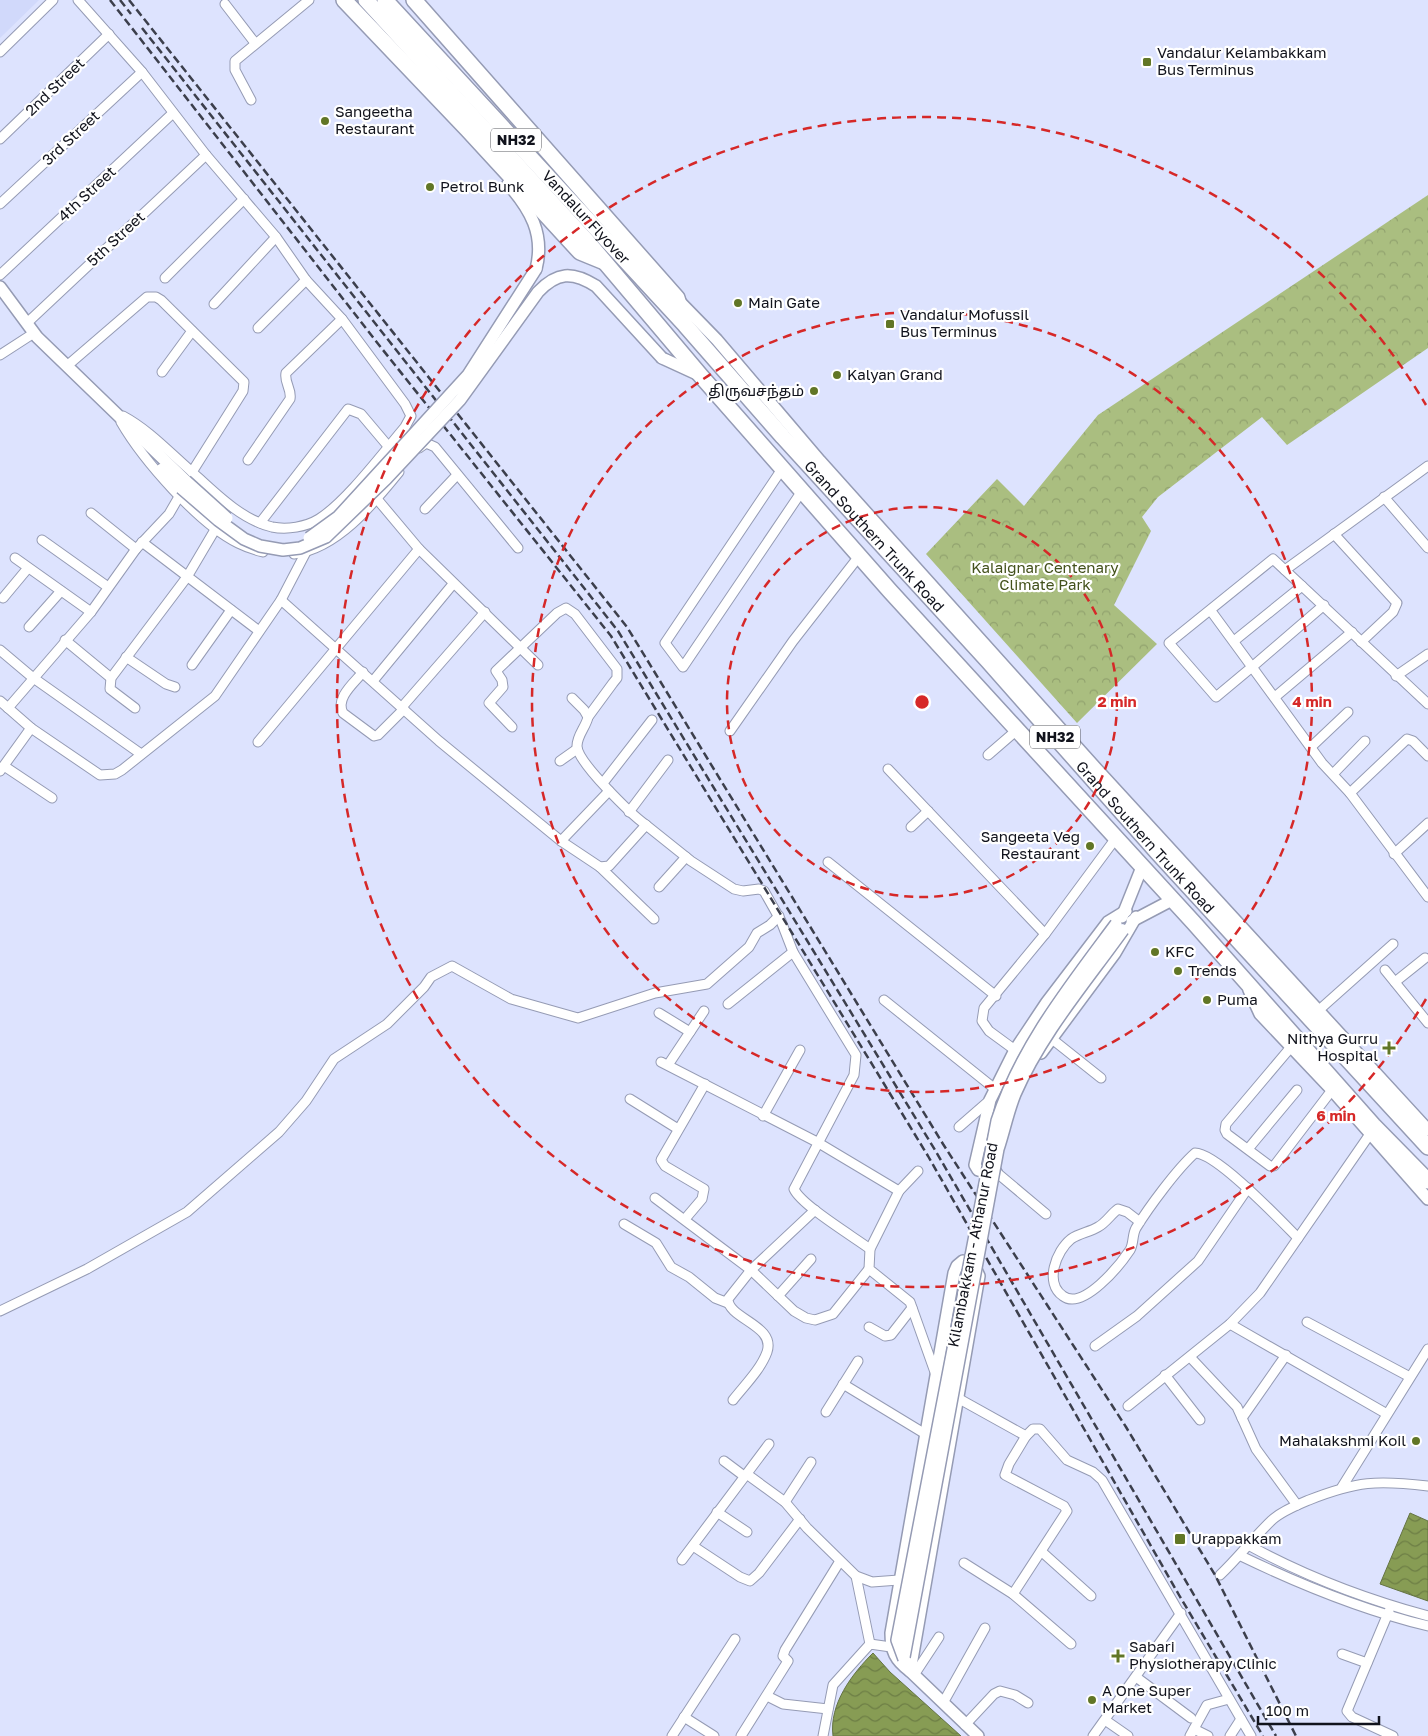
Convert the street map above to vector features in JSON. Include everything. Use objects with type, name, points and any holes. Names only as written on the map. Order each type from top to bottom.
[{"type":"highway","points":[[344,0],[451,112],[580,252],[606,262]]},
{"type":"highway","name":"Vandalur Flyover","points":[[366,0],[606,262]]},
{"type":"highway","name":"Vandalur Flyover","points":[[385,0],[685,325]]},
{"type":"highway","points":[[414,0],[677,298],[685,325]]},
{"type":"highway","name":"Grand Southern Trunk Road","points":[[606,262],[782,469],[1142,867]]},
{"type":"highway","name":"Grand Southern Trunk Road","points":[[685,325],[783,437],[988,661],[1158,853],[1428,1147]]},
{"type":"highway","name":"NH32","points":[[1142,867],[1172,900]]},
{"type":"highway","name":"Grand Southern Trunk Road","points":[[1172,900],[1241,975],[1373,1126],[1428,1181]]},
{"type":"street","points":[[0,52],[52,0]]},
{"type":"street","points":[[78,0],[142,72],[206,155],[276,237],[306,280],[342,319],[405,404],[429,443],[435,447],[518,548]]},
{"type":"street","points":[[251,100],[234,65],[237,58],[309,0]]},
{"type":"street","points":[[225,4],[254,43]]},
{"type":"street","name":"2nd Street","points":[[0,139],[109,34]]},
{"type":"street","name":"3rd Street","points":[[0,204],[142,72]]},
{"type":"street","points":[[0,287],[34,333],[152,451],[236,526],[257,538],[274,542],[292,542],[311,537],[338,517],[468,374],[536,269],[539,239],[534,222],[523,202],[487,160],[451,112]]},
{"type":"street","name":"4th Street","points":[[0,275],[173,113]]},
{"type":"street","name":"5th Street","points":[[27,323],[206,155]]},
{"type":"street","points":[[165,278],[244,199]]},
{"type":"street","points":[[214,304],[276,237]]},
{"type":"street","points":[[152,451],[153,460],[181,488],[218,520],[244,539],[260,546],[283,550],[300,548],[326,537],[347,518],[460,400],[538,292],[550,279],[568,276],[586,280],[596,286],[662,358],[701,376]]},
{"type":"street","points":[[258,328],[306,280]]},
{"type":"street","points":[[68,365],[147,297],[152,296],[160,300],[241,376],[244,386],[192,472]]},
{"type":"street","points":[[677,298],[717,340],[820,461],[1093,765],[1428,1130]]},
{"type":"street","points":[[248,460],[288,404],[291,394],[285,378],[289,369],[342,319]]},
{"type":"street","points":[[162,372],[192,331]]},
{"type":"street","points":[[0,355],[34,333]]},
{"type":"street","points":[[260,523],[348,409],[361,414],[388,446]]},
{"type":"street","points":[[116,413],[144,428],[192,472],[236,508],[260,523],[285,528],[301,527],[318,519],[335,506],[410,421],[411,416]]},
{"type":"street","points":[[116,413],[132,440],[180,495],[216,528],[238,544],[265,553],[290,554],[306,552],[334,537],[377,499],[422,445],[429,443]]},
{"type":"street","points":[[1285,570],[1428,466]]},
{"type":"street","points":[[782,469],[665,643],[683,667],[802,491]]},
{"type":"street","points":[[425,509],[457,475]]},
{"type":"street","points":[[8,708],[32,677],[90,612],[139,546],[169,514],[180,495]]},
{"type":"street","points":[[1384,497],[1428,548]]},
{"type":"street","points":[[377,499],[419,549],[538,665]]},
{"type":"street","points":[[91,513],[186,577],[260,632]]},
{"type":"street","points":[[135,708],[110,688],[111,678],[186,577],[216,528]]},
{"type":"street","points":[[1334,534],[1397,603],[1393,612],[1361,642]]},
{"type":"street","points":[[42,540],[108,587]]},
{"type":"street","points":[[258,742],[419,549]]},
{"type":"street","points":[[0,701],[31,728],[100,775],[115,774],[215,696],[281,600],[306,552]]},
{"type":"street","points":[[730,731],[793,641],[860,556]]},
{"type":"street","points":[[15,558],[90,612]]},
{"type":"street","points":[[1324,605],[1216,697],[1169,643],[1272,559],[1324,605],[1396,676],[1428,704]]},
{"type":"street","points":[[3,598],[28,568]]},
{"type":"street","points":[[373,681],[454,584]]},
{"type":"street","points":[[1234,641],[1302,586]]},
{"type":"street","points":[[29,627],[61,591]]},
{"type":"street","points":[[281,600],[364,672],[439,741],[561,841],[600,867],[654,919]]},
{"type":"street","points":[[512,727],[489,703],[503,687],[502,680],[496,671],[562,609],[566,608],[575,614],[617,669],[617,678],[588,717],[578,739],[577,750],[609,791],[629,812],[686,857],[734,889],[743,892],[761,889],[771,900],[793,952],[856,1055],[854,1075],[817,1142],[794,1189],[796,1194],[815,1210],[870,1249]]},
{"type":"street","points":[[192,665],[231,610]]},
{"type":"street","points":[[1211,610],[1311,747],[1350,793],[1428,897]]},
{"type":"street","points":[[364,672],[341,700],[340,708],[343,713],[367,733],[374,736],[378,735],[403,708],[485,612]]},
{"type":"street","points":[[1275,697],[1352,632]]},
{"type":"street","points":[[65,640],[111,678]]},
{"type":"street","points":[[0,650],[32,677],[140,754]]},
{"type":"street","points":[[1396,676],[1428,654]]},
{"type":"street","points":[[126,657],[166,684],[175,687]]},
{"type":"street","points":[[572,698],[588,717]]},
{"type":"street","points":[[1311,747],[1348,712]]},
{"type":"street","points":[[603,783],[652,720]]},
{"type":"street","points":[[31,728],[3,764],[52,798]]},
{"type":"street","points":[[988,755],[1017,730]]},
{"type":"street","points":[[1350,793],[1407,739],[1413,741],[1428,756]]},
{"type":"street","points":[[1332,774],[1366,741]]},
{"type":"street","points":[[560,761],[577,750]]},
{"type":"street","points":[[629,812],[668,760]]},
{"type":"street","points":[[888,769],[1045,934]]},
{"type":"street","points":[[561,841],[609,791]]},
{"type":"street","points":[[911,827],[928,810]]},
{"type":"street","points":[[1394,854],[1428,822]]},
{"type":"street","points":[[600,867],[609,866],[646,825]]},
{"type":"street","points":[[1015,1050],[989,1031],[982,1021],[984,1008],[996,996],[1045,934],[1116,838]]},
{"type":"street","points":[[659,887],[686,857]]},
{"type":"street","points":[[828,862],[996,996]]},
{"type":"street","name":"Kilambakkam - Athanur Road","points":[[978,1736],[912,1673],[897,1640],[997,1121],[1005,1097],[1033,1040],[1120,927],[1142,867]]},
{"type":"street","name":"Kilambakkam - Athanur Road","points":[[1120,927],[1136,917],[1172,900]]},
{"type":"street","points":[[1046,1214],[996,1172],[978,1170],[975,1165],[990,1100],[1015,1050],[1047,1002],[1108,922],[1126,911]]},
{"type":"street","points":[[0,1311],[87,1268],[187,1212],[279,1132],[306,1101],[334,1059],[387,1024],[424,987],[431,977],[452,966],[511,999],[578,1018],[656,993],[707,984],[750,947],[756,933],[770,925],[778,916]]},
{"type":"street","points":[[996,1172],[1000,1166],[1020,1096],[1040,1054],[1115,953],[1136,917]]},
{"type":"street","points":[[1319,1010],[1393,944]]},
{"type":"street","points":[[728,1004],[793,952]]},
{"type":"street","points":[[1395,982],[1425,958]]},
{"type":"street","points":[[1385,970],[1427,1019]]},
{"type":"street","points":[[1241,975],[1260,1014],[1332,1090],[1428,1198]]},
{"type":"street","points":[[884,1000],[995,1089]]},
{"type":"street","points":[[704,1011],[690,1032],[664,1063],[763,1116],[817,1142],[898,1191]]},
{"type":"street","points":[[659,1013],[690,1032]]},
{"type":"street","points":[[1052,1039],[1101,1078]]},
{"type":"street","points":[[1291,1047],[1226,1124],[1225,1130],[1227,1134],[1270,1166],[1274,1166],[1332,1090]]},
{"type":"street","points":[[763,1116],[800,1050]]},
{"type":"street","points":[[685,1219],[702,1199],[704,1192],[702,1187],[661,1163],[678,1129],[705,1084]]},
{"type":"street","points":[[1248,1149],[1297,1090]]},
{"type":"street","points":[[630,1099],[678,1129]]},
{"type":"street","points":[[959,1127],[990,1100]]},
{"type":"street","points":[[1128,1406],[1230,1324],[1260,1293],[1370,1134]]},
{"type":"street","points":[[1140,1222],[1127,1212],[1118,1209],[1100,1226],[1070,1240],[1062,1248],[1053,1271],[1054,1282],[1061,1295],[1070,1299],[1078,1298],[1098,1287],[1129,1251],[1133,1235],[1140,1222],[1195,1153],[1206,1157],[1248,1188],[1298,1238]]},
{"type":"street","points":[[655,1198],[751,1270],[794,1312],[806,1318],[824,1319],[841,1306],[869,1269],[870,1249],[898,1191],[918,1171]]},
{"type":"street","points":[[1095,1346],[1137,1316],[1198,1260],[1248,1188]]},
{"type":"street","points":[[728,1303],[731,1294],[751,1270],[815,1210]]},
{"type":"street","points":[[624,1224],[656,1243],[671,1267],[689,1277],[715,1298],[728,1303],[762,1332],[768,1344],[764,1357],[733,1400]]},
{"type":"street","points":[[778,1296],[812,1259]]},
{"type":"street","points":[[963,1261],[969,1262],[977,1270],[979,1276],[912,1673],[898,1662],[891,1647],[891,1632],[899,1580],[927,1436],[954,1273],[957,1266],[963,1261]]},
{"type":"street","points":[[869,1269],[910,1302],[937,1377],[957,1399],[1026,1436]]},
{"type":"street","points":[[869,1327],[885,1336],[891,1335],[912,1308]]},
{"type":"street","points":[[1307,1322],[1410,1377]]},
{"type":"street","points":[[1230,1324],[1387,1414]]},
{"type":"street","points":[[1342,1487],[1410,1377],[1424,1365],[1428,1349]]},
{"type":"street","points":[[1242,1418],[1286,1355]]},
{"type":"street","points":[[1190,1357],[1224,1392],[1242,1418],[1256,1450],[1296,1505]]},
{"type":"street","points":[[826,1412],[858,1361]]},
{"type":"street","points":[[1165,1375],[1200,1420]]},
{"type":"street","points":[[843,1384],[927,1436]]},
{"type":"street","points":[[1013,1594],[1067,1511],[1064,1506],[1005,1475],[1009,1464],[1026,1436],[1033,1429],[1040,1430],[1067,1460],[1092,1472],[1102,1480],[1251,1736]]},
{"type":"street","points":[[682,1560],[770,1444]]},
{"type":"street","points":[[724,1462],[786,1502],[800,1519],[856,1576],[872,1582],[899,1580]]},
{"type":"street","points":[[786,1502],[811,1462]]},
{"type":"street","points":[[1220,1575],[1241,1556],[1273,1519],[1296,1505],[1342,1487],[1390,1482],[1428,1486]]},
{"type":"street","points":[[717,1512],[747,1532]]},
{"type":"street","points":[[692,1546],[740,1577],[750,1581],[759,1573],[800,1519]]},
{"type":"street","points":[[1250,1546],[1294,1570],[1352,1594],[1428,1616]]},
{"type":"street","points":[[1042,1552],[1091,1596]]},
{"type":"street","points":[[1241,1556],[1310,1588],[1388,1616],[1428,1626]]},
{"type":"street","points":[[741,1736],[788,1661],[783,1656],[785,1650],[840,1561]]},
{"type":"street","points":[[964,1563],[1013,1594],[1071,1644]]},
{"type":"street","points":[[856,1576],[870,1644]]},
{"type":"street","points":[[1391,1606],[1347,1711],[1352,1717],[1393,1736]]},
{"type":"street","points":[[1093,1736],[1181,1613]]},
{"type":"street","points":[[943,1703],[986,1628]]},
{"type":"street","points":[[912,1673],[939,1637]]},
{"type":"street","points":[[672,1736],[735,1639]]},
{"type":"street","points":[[870,1644],[891,1647]]},
{"type":"street","points":[[822,1736],[833,1685],[870,1644]]},
{"type":"street","points":[[1342,1654],[1367,1663]]},
{"type":"street","points":[[1136,1676],[1190,1718]]},
{"type":"street","points":[[965,1725],[994,1694],[1000,1691],[1010,1693],[1028,1703]]},
{"type":"street","points":[[767,1696],[783,1704],[828,1709]]},
{"type":"street","points":[[1208,1736],[1192,1732],[1207,1705],[1229,1699]]},
{"type":"street","points":[[684,1717],[714,1736]]},
{"type":"street","points":[[1230,1736],[1241,1719]]},
{"type":"street","points":[[1105,1720],[1128,1736]]},
{"type":"shaded area","points":[[0,0],[39,0],[0,38]]},
{"type":"green space","name":"Kalaignar Centenary Climate Park","points":[[1428,195],[1428,348],[1287,445],[1262,417],[1158,497],[1142,517],[1151,531],[1114,605],[1157,644],[1077,723],[926,554],[997,479],[1024,506],[1098,415]]},
{"type":"water","points":[[1410,1513],[1428,1521],[1428,1601],[1380,1584]]},
{"type":"water","points":[[873,1653],[890,1672],[961,1736],[833,1736],[833,1724],[838,1701],[857,1670]]},
{"type":"railway","points":[[110,0],[379,345],[611,636],[928,1156],[1179,1595],[1263,1736]]},
{"type":"railway","points":[[120,0],[131,14]]},
{"type":"railway","points":[[129,0],[627,627],[943,1144],[1126,1427],[1215,1575],[1296,1736]]},
{"type":"railway","points":[[142,28],[618,631],[935,1150],[1276,1736]]},
{"type":"place","name":"Vandalur Kelambakkam Bus Terminus","points":[[1147,62]]},
{"type":"place","name":"Sangeetha Restaurant","points":[[325,121]]},
{"type":"place","name":"Petrol Bunk","points":[[430,187]]},
{"type":"place","name":"Main Gate","points":[[738,303]]},
{"type":"place","name":"Vandalur Mofussil Bus Terminus","points":[[890,324]]},
{"type":"place","name":"Kalyan Grand","points":[[837,375]]},
{"type":"place","name":"திருவசந்தம்","points":[[814,391]]},
{"type":"place","name":"Sangeeta Veg Restaurant","points":[[1090,846]]},
{"type":"place","name":"KFC","points":[[1155,952]]},
{"type":"place","name":"Trends","points":[[1178,971]]},
{"type":"place","name":"Puma","points":[[1207,1000]]},
{"type":"place","name":"Nithya Gurru Hospital","points":[[1389,1048]]},
{"type":"place","name":"Mahalakshmi Koil","points":[[1416,1441]]},
{"type":"place","name":"Urappakkam","points":[[1180,1539]]},
{"type":"place","name":"Sabari Physiotherapy Clinic","points":[[1118,1656]]},
{"type":"place","name":"A One Super Market","points":[[1092,1700]]}]
